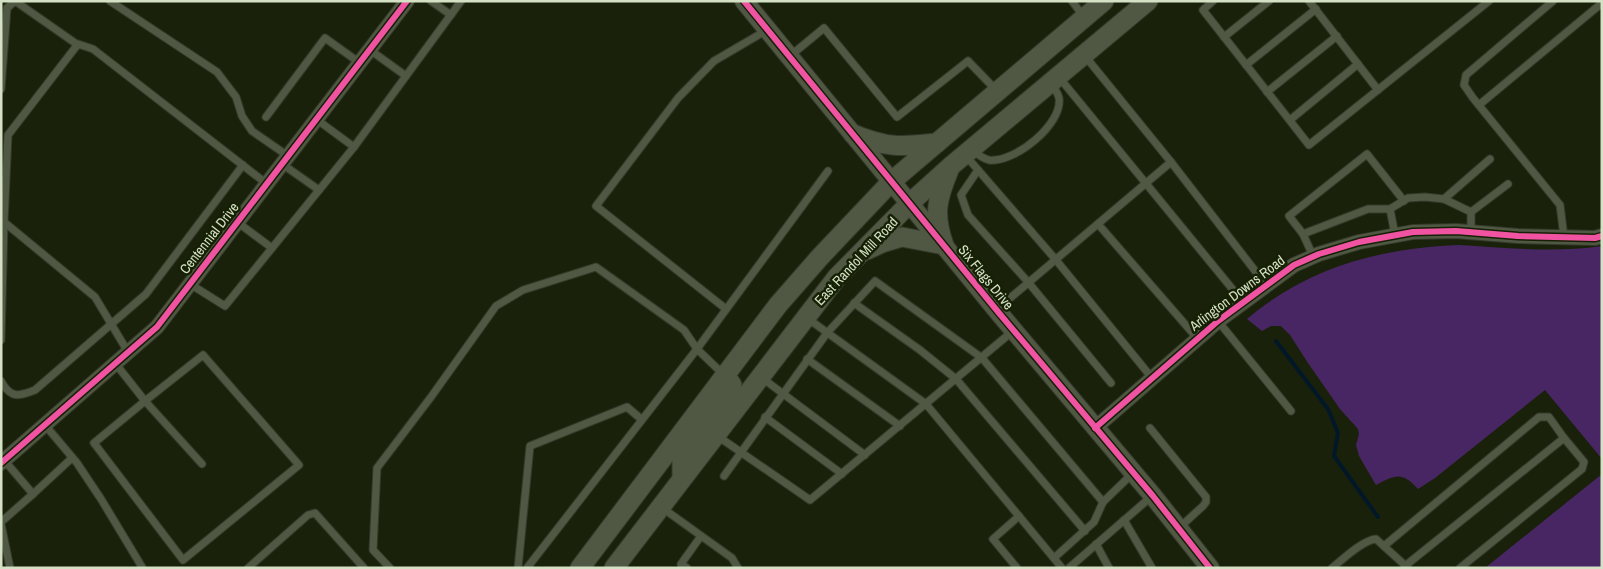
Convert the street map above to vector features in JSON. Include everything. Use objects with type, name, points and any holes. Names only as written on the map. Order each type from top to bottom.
[{"type":"main road","name":"East Randol Mill Road","points":[[580,568],[724,375],[784,298],[820,257],[892,181],[1104,1]]},
{"type":"main road","name":"East Randol Mill Road","points":[[614,568],[837,277],[910,203],[1054,78],[1148,1]]},
{"type":"main road","points":[[853,134],[884,145],[908,146],[936,143]]},
{"type":"main road","points":[[860,254],[882,243],[902,238],[944,245],[938,227],[937,206],[962,157]]},
{"type":"main road","points":[[682,479],[682,462],[687,449],[730,394],[732,385],[724,375]]},
{"type":"street","name":"Centennial Drive","points":[[3,462],[157,327],[407,1]]},
{"type":"street","name":"Six Flags Drive","points":[[744,1],[996,310],[1153,496],[1210,568]]},
{"type":"street","name":"Arlington Downs Road","points":[[1095,428],[1218,320],[1294,265],[1313,256],[1359,242],[1413,232],[1470,232],[1595,238],[1602,236]]},
{"type":"lane","points":[[1,89],[7,8],[15,1],[78,44],[93,49],[267,184]]},
{"type":"lane","points":[[110,1],[217,72],[236,97],[242,116],[252,131],[319,190]]},
{"type":"lane","points":[[431,1],[451,15]]},
{"type":"lane","points":[[190,284],[224,306],[354,147],[461,1]]},
{"type":"lane","points":[[1072,1],[1084,18]]},
{"type":"lane","points":[[1213,1],[1202,10],[1309,145],[1489,1]]},
{"type":"lane","points":[[1224,37],[1269,1]]},
{"type":"lane","points":[[1309,1],[1378,90]]},
{"type":"lane","points":[[1553,1],[1466,75],[1464,85],[1560,205],[1564,237]]},
{"type":"lane","points":[[1479,105],[1602,3]]},
{"type":"lane","points":[[1246,65],[1316,9]]},
{"type":"lane","points":[[789,56],[824,28],[897,117],[968,61],[997,91]]},
{"type":"lane","points":[[726,309],[596,206],[678,98],[714,61],[767,30]]},
{"type":"lane","points":[[1268,92],[1336,36]]},
{"type":"lane","points":[[266,117],[325,38],[360,64]]},
{"type":"lane","points":[[1,340],[4,133],[78,44]]},
{"type":"lane","points":[[370,50],[406,76]]},
{"type":"lane","points":[[1083,54],[1171,162],[1266,285]]},
{"type":"lane","points":[[1290,120],[1358,64]]},
{"type":"lane","points":[[962,157],[979,156],[989,160],[1009,156],[1025,147],[1045,131],[1058,109],[1059,96],[1054,78]]},
{"type":"lane","points":[[1054,78],[1146,183],[1243,302]]},
{"type":"lane","points":[[316,119],[354,147]]},
{"type":"lane","points":[[1313,256],[1303,234],[1289,216],[1367,154],[1404,201]]},
{"type":"lane","points":[[962,157],[978,170],[1056,260],[1152,378]]},
{"type":"lane","points":[[1444,198],[1490,159]]},
{"type":"lane","points":[[996,310],[1171,162]]},
{"type":"lane","points":[[1,381],[6,389],[13,394],[23,395],[34,390],[112,325],[146,294],[243,165]]},
{"type":"lane","points":[[978,170],[961,195],[968,215],[1028,282],[1111,383]]},
{"type":"lane","points":[[527,568],[697,349],[828,171]]},
{"type":"lane","points":[[1470,232],[1472,212],[1508,184]]},
{"type":"lane","points":[[1303,234],[1368,209],[1390,209],[1408,198],[1425,196],[1444,198],[1472,212]]},
{"type":"lane","points":[[1390,209],[1395,235]]},
{"type":"lane","points":[[4,222],[95,297],[128,352]]},
{"type":"lane","points":[[237,222],[272,248]]},
{"type":"lane","points":[[1098,224],[1197,338]]},
{"type":"lane","points":[[390,568],[373,550],[377,468],[496,306],[523,290],[596,267],[684,330],[697,349],[724,375]]},
{"type":"lane","points":[[724,476],[827,333],[875,281],[982,358],[1103,502]]},
{"type":"lane","points":[[854,304],[920,350],[956,379],[1085,530]]},
{"type":"lane","points":[[806,316],[926,404],[1062,568]]},
{"type":"lane","points":[[1218,320],[1291,411]]},
{"type":"lane","points":[[716,434],[810,500],[1014,331]]},
{"type":"lane","points":[[203,355],[299,465],[183,560],[94,443],[146,401],[203,355]]},
{"type":"lane","points":[[808,360],[900,426]]},
{"type":"lane","points":[[116,363],[146,401],[202,464]]},
{"type":"lane","points":[[760,376],[865,455]]},
{"type":"lane","points":[[518,568],[530,446],[626,407],[641,419]]},
{"type":"lane","points":[[765,417],[842,474]]},
{"type":"lane","points":[[1384,546],[1539,417],[1549,418],[1584,462],[1582,469],[1460,568]]},
{"type":"lane","points":[[45,425],[102,499],[142,567]]},
{"type":"lane","points":[[1150,428],[1206,497],[1206,502],[1203,506],[1178,528]]},
{"type":"lane","points":[[1332,568],[1358,548],[1376,539],[1406,567],[1564,438]]},
{"type":"lane","points":[[10,568],[1,523],[72,458]]},
{"type":"lane","points":[[3,462],[32,494]]},
{"type":"lane","points":[[1054,558],[1094,522],[1103,502],[1133,473]]},
{"type":"lane","points":[[1069,568],[1153,496]]},
{"type":"lane","points":[[660,507],[732,558],[738,568]]},
{"type":"lane","points":[[248,568],[308,515],[315,513],[364,568]]},
{"type":"lane","points":[[1017,568],[993,539],[1019,516]]},
{"type":"lane","points":[[1124,520],[1152,568]]},
{"type":"lane","points":[[686,568],[681,564],[701,536]]},
{"type":"lane","points":[[1096,544],[1109,568]]},
{"type":"shaded area","points":[[1459,245],[1548,250],[1602,246],[1602,459],[1545,390],[1435,478],[1418,489],[1403,477],[1393,477],[1376,485],[1359,456],[1356,445],[1359,434],[1358,429],[1340,409],[1290,335],[1281,326],[1271,326],[1262,331],[1247,319],[1270,301],[1295,286],[1347,264],[1374,256],[1402,251]]},
{"type":"shaded area","points":[[1602,474],[1602,568],[1485,568]]},
{"type":"waterway","points":[[1276,341],[1328,409],[1338,433],[1334,456],[1378,517]]},
{"type":"cycle path","points":[[1,463],[157,327],[407,1]]},
{"type":"cycle path","points":[[744,1],[999,313],[1153,496],[1210,568]]},
{"type":"cycle path","points":[[1095,428],[1218,321],[1294,265],[1319,254],[1359,242],[1413,232],[1456,231],[1518,236],[1595,238],[1602,236]]}]
